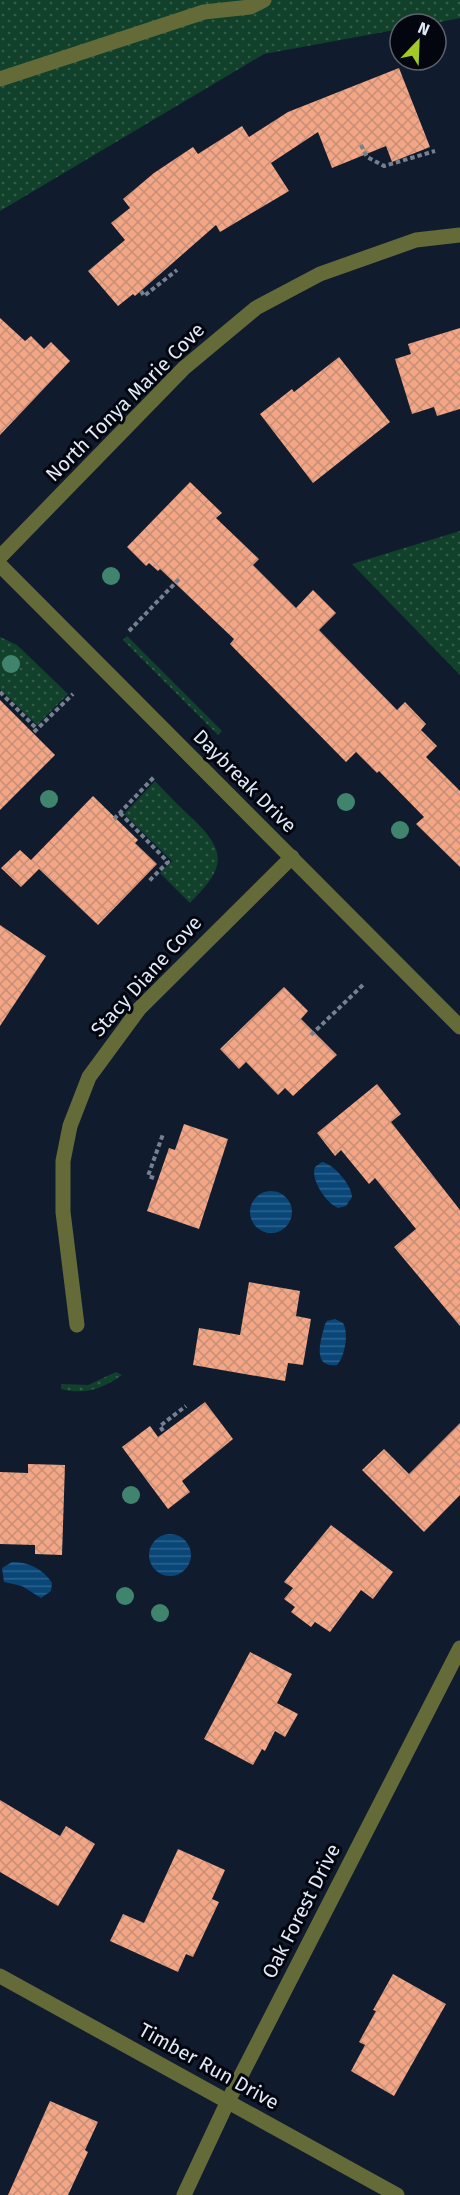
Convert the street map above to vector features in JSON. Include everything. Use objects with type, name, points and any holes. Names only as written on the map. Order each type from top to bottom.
[{"type":"street","points":[[0,79],[204,12],[250,7],[264,0]]},
{"type":"street","name":"North Tonya Marie Cove","points":[[0,557],[184,368],[256,308],[320,274],[416,240],[460,235]]},
{"type":"street","name":"Daybreak Drive","points":[[0,565],[460,1027]]},
{"type":"street","name":"Stacy Diane Cove","points":[[77,1325],[63,1212],[63,1161],[70,1126],[89,1077],[139,1009],[292,857]]},
{"type":"street","name":"Oak Forest Drive","points":[[183,2195],[228,2101],[460,1648]]},
{"type":"street","name":"Timber Run Drive","points":[[0,1976],[397,2195]]},
{"type":"path","points":[[361,145],[368,157],[384,166],[435,151]]},
{"type":"path","points":[[141,291],[144,296],[177,270]]},
{"type":"path","points":[[129,631],[180,578]]},
{"type":"path","points":[[0,692],[36,730],[73,694]]},
{"type":"path","points":[[114,819],[155,776]]},
{"type":"path","points":[[120,813],[168,862],[149,881]]},
{"type":"path","points":[[311,1035],[364,983]]},
{"type":"path","points":[[154,1178],[148,1176],[163,1134]]},
{"type":"path","points":[[163,1431],[160,1426],[186,1406]]},
{"type":"green space","points":[[0,0],[460,0],[460,18],[448,20],[448,12],[388,12],[388,31],[264,54],[0,211]]},
{"type":"green space","points":[[460,531],[460,675],[352,564]]},
{"type":"green space","points":[[127,636],[222,731],[218,735],[123,640]]},
{"type":"green space","points":[[0,637],[17,645],[68,694],[37,725],[0,689]]},
{"type":"green space","points":[[155,781],[206,833],[217,853],[218,863],[215,872],[190,903],[160,873],[172,861],[124,814]]},
{"type":"green space","points":[[116,1372],[122,1375],[93,1390],[61,1389],[61,1384],[88,1385]]},
{"type":"water","points":[[322,1162],[337,1171],[349,1187],[352,1197],[346,1206],[338,1208],[333,1205],[320,1190],[314,1172],[315,1167]]},
{"type":"water","points":[[271,1191],[286,1197],[292,1212],[286,1227],[271,1233],[256,1227],[250,1212],[256,1197]]},
{"type":"water","points":[[335,1319],[343,1323],[345,1327],[345,1345],[337,1365],[329,1365],[321,1358],[320,1345],[325,1324]]},
{"type":"water","points":[[170,1534],[184,1541],[191,1555],[184,1569],[170,1576],[156,1569],[149,1555],[156,1541]]},
{"type":"water","points":[[12,1562],[24,1563],[40,1570],[52,1583],[51,1591],[41,1598],[22,1586],[4,1582],[2,1568]]},
{"type":"building","points":[[389,72],[401,72],[430,147],[392,162],[386,146],[332,168],[318,132],[271,163],[289,191],[220,232],[216,225],[135,296],[133,294],[118,306],[88,271],[125,240],[111,223],[130,208],[123,199],[154,173],[193,147],[198,154],[242,126],[249,137],[288,112]]},
{"type":"building","points":[[0,318],[25,341],[31,336],[44,349],[51,342],[70,361],[0,435]]},
{"type":"building","points":[[460,328],[460,409],[437,416],[434,407],[412,414],[395,359],[411,354],[408,344]]},
{"type":"building","points":[[339,357],[390,422],[313,483],[260,414],[292,389],[294,392]]},
{"type":"building","points":[[190,482],[222,513],[216,518],[259,559],[253,565],[296,608],[313,590],[336,613],[319,630],[397,710],[405,702],[426,724],[421,730],[437,746],[426,757],[460,791],[460,867],[416,824],[424,817],[379,771],[377,773],[356,752],[346,762],[230,644],[234,639],[160,569],[158,571],[149,563],[146,566],[127,547]]},
{"type":"building","points":[[0,700],[55,755],[0,810]]},
{"type":"building","points":[[93,796],[138,840],[135,843],[157,864],[98,925],[39,869],[21,887],[1,868],[20,850],[31,860]]},
{"type":"building","points":[[0,925],[46,956],[0,1026]]},
{"type":"building","points":[[284,987],[308,1011],[301,1019],[337,1055],[293,1096],[285,1088],[278,1095],[246,1062],[239,1069],[220,1049]]},
{"type":"building","points":[[377,1084],[401,1114],[391,1122],[460,1210],[460,1326],[394,1247],[416,1229],[375,1178],[369,1184],[341,1150],[335,1156],[317,1133]]},
{"type":"building","points":[[184,1124],[228,1139],[199,1229],[147,1211],[169,1148],[175,1150]]},
{"type":"building","points":[[249,1282],[300,1291],[296,1316],[311,1319],[303,1365],[288,1363],[285,1381],[193,1365],[199,1328],[240,1335]]},
{"type":"building","points":[[205,1402],[233,1439],[182,1481],[190,1492],[168,1509],[122,1447],[150,1426],[158,1437]]},
{"type":"building","points":[[460,1423],[460,1495],[424,1532],[362,1470],[384,1449],[409,1474]]},
{"type":"building","points":[[28,1464],[65,1465],[62,1555],[35,1554],[35,1545],[0,1544],[0,1472],[28,1473]]},
{"type":"building","points":[[331,1525],[393,1572],[373,1599],[361,1590],[330,1632],[315,1622],[311,1627],[291,1612],[295,1607],[284,1599],[293,1588],[284,1582]]},
{"type":"building","points":[[250,1652],[292,1674],[277,1703],[298,1714],[285,1737],[275,1731],[265,1751],[262,1749],[253,1765],[204,1739]]},
{"type":"building","points":[[0,1800],[60,1836],[66,1826],[95,1844],[58,1906],[0,1872]]},
{"type":"building","points":[[178,1849],[225,1870],[212,1899],[219,1902],[193,1957],[186,1954],[178,1972],[110,1941],[123,1914],[144,1923]]},
{"type":"building","points":[[393,1974],[446,2004],[394,2096],[351,2071],[365,2045],[359,2042]]},
{"type":"building","points":[[50,2101],[98,2122],[85,2150],[88,2152],[68,2195],[8,2195]]}]
